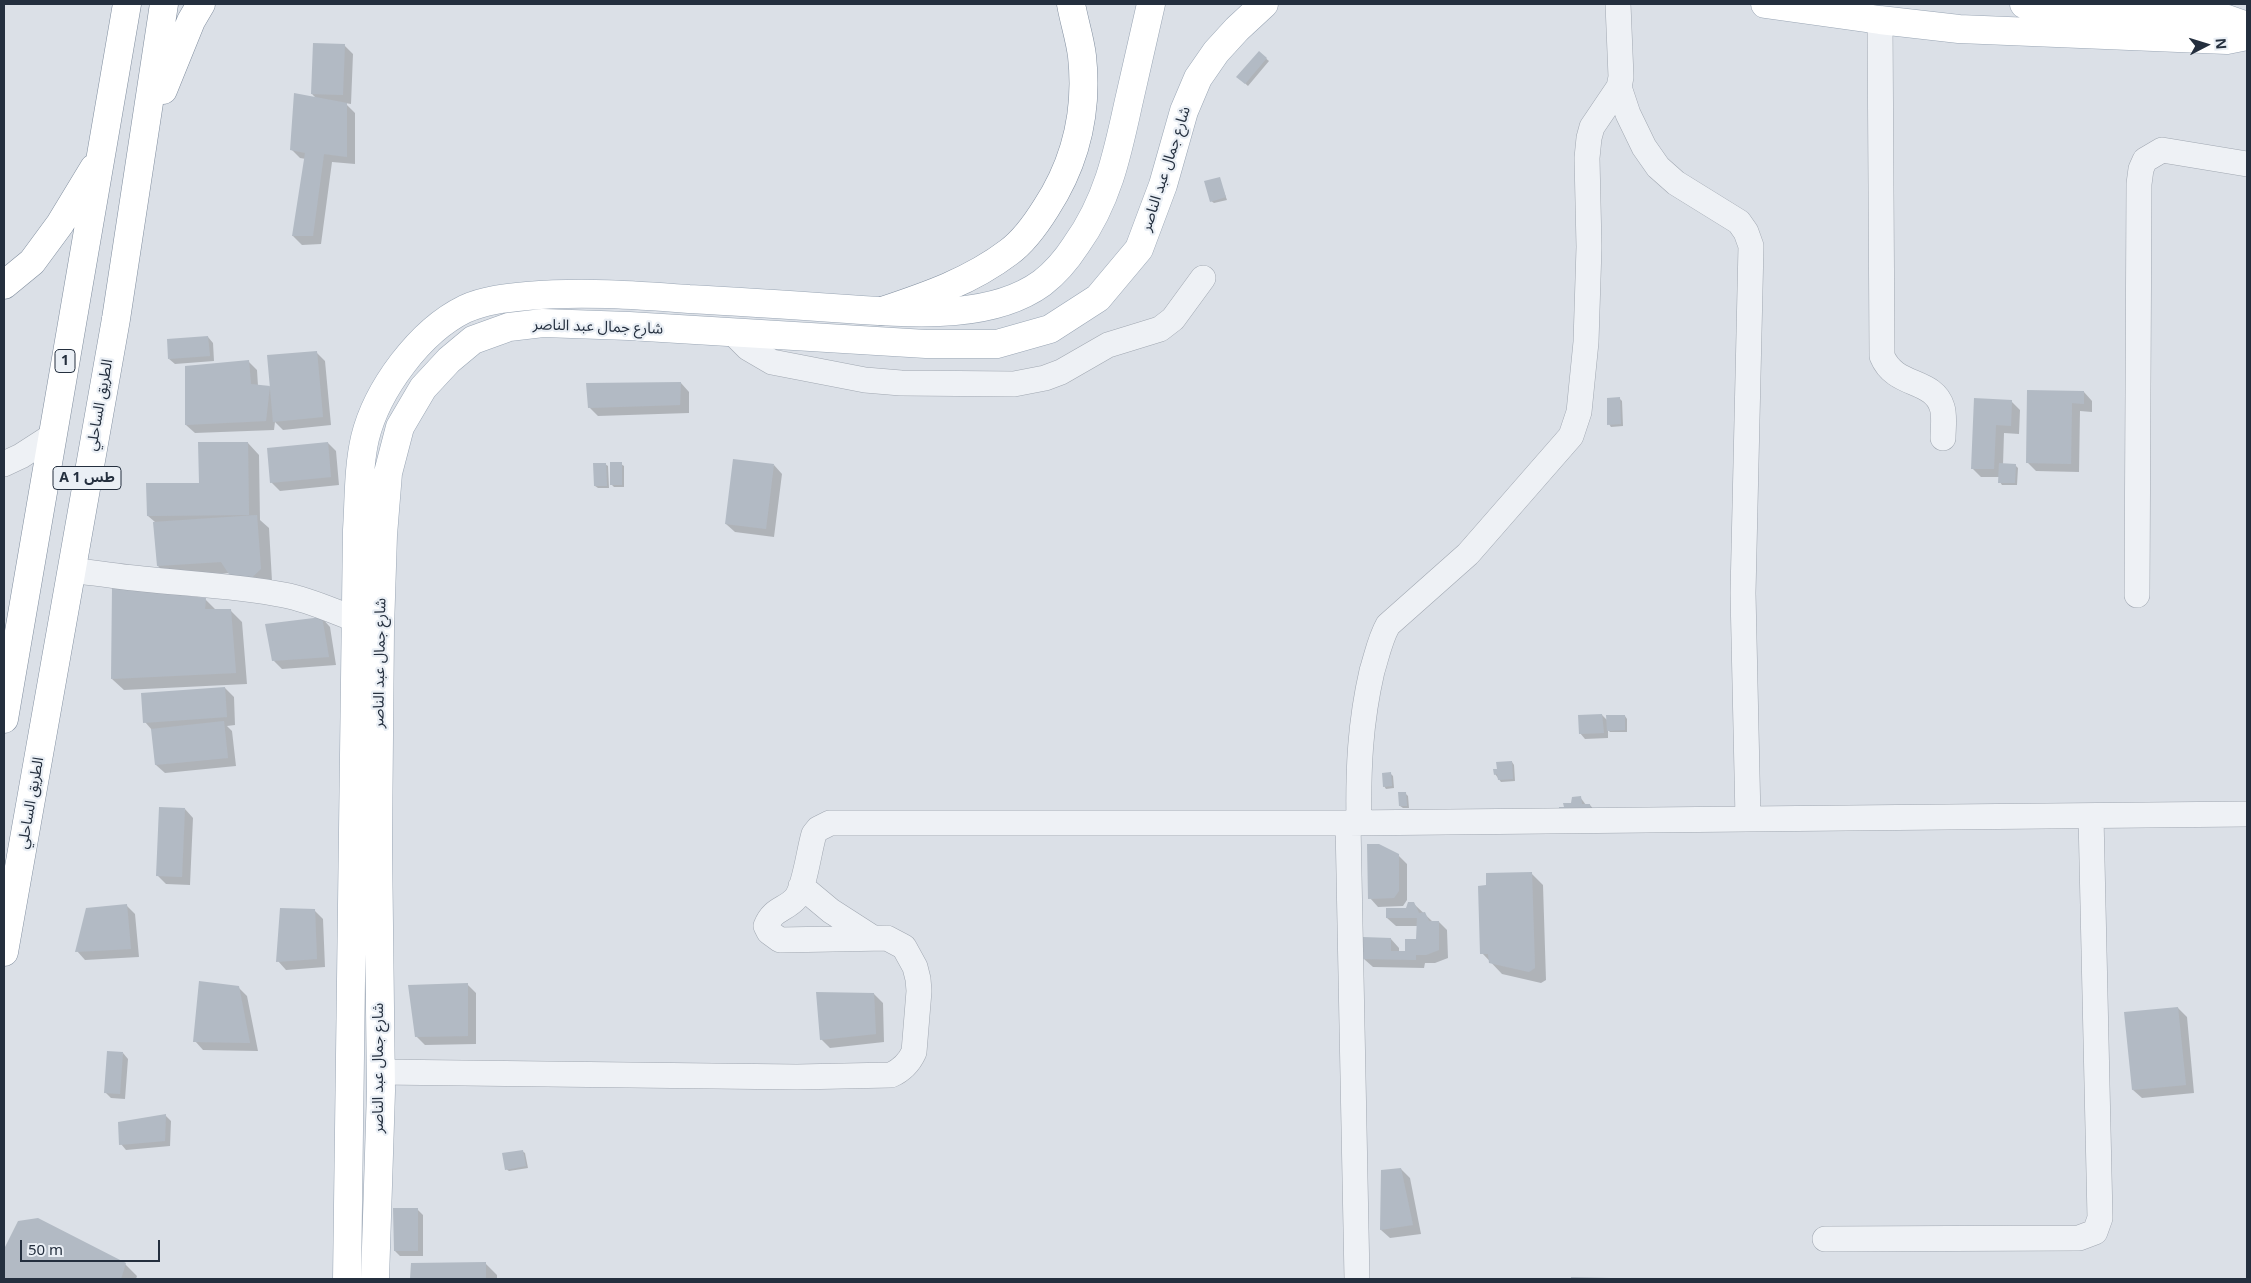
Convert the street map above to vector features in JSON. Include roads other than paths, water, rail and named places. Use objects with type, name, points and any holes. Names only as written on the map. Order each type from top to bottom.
[{"type":"main road","name":"1","points":[[4,719],[127,4]]},
{"type":"main road","name":"الطريق الساحلي","points":[[4,952],[146,133],[164,4]]},
{"type":"main road","points":[[146,133],[190,21],[201,4]]},
{"type":"main road","points":[[882,311],[944,290],[989,266],[1011,251],[1028,233],[1053,198],[1070,167],[1084,94],[1082,55],[1071,4]]},
{"type":"main road","name":"شارع جمال عبد الناصر","points":[[375,1279],[380,1072],[378,844],[367,624],[357,530],[361,464],[365,437],[378,404],[405,361],[434,328],[466,308],[496,299],[547,294],[608,293],[882,311],[931,312],[985,307],[1021,294],[1042,283],[1065,261],[1086,231],[1102,203],[1114,168],[1151,4]]},
{"type":"main road","name":"شارع جمال عبد الناصر","points":[[348,1279],[367,624],[383,535],[391,464],[400,426],[423,388],[449,360],[473,340],[509,327],[543,323],[629,326],[926,344],[997,344],[1050,329],[1098,298],[1139,249],[1163,185],[1184,111],[1198,78],[1216,52],[1236,29],[1264,4]]},
{"type":"main road","points":[[1765,4],[1959,29],[2227,40],[2247,36]]},
{"type":"main road","points":[[2024,4],[2165,7],[2227,19],[2247,26]]},
{"type":"main road","points":[[4,285],[32,262],[60,224],[102,154]]},
{"type":"street","points":[[1618,4],[1621,68],[1619,87],[1628,114],[1644,147],[1658,166],[1676,183],[1739,222],[1746,232],[1751,246],[1743,594],[1748,819]]},
{"type":"street","points":[[1880,20],[1882,356],[1892,372],[1934,394],[1943,409],[1943,438]]},
{"type":"street","points":[[1357,1279],[1353,823],[1366,695],[1381,637],[1388,624],[1468,554],[1571,436],[1580,412],[1589,279],[1587,158],[1589,138],[1592,127],[1619,87]]},
{"type":"street","points":[[2137,595],[2138,184],[2141,169],[2145,160],[2162,150],[2247,164]]},
{"type":"street","points":[[733,333],[752,351],[772,362],[864,380],[901,384],[1014,384],[1029,382],[1061,372],[1108,345],[1160,329],[1173,319],[1203,278]]},
{"type":"street","points":[[4,464],[21,456],[52,436]]},
{"type":"street","points":[[71,570],[143,579],[209,584],[286,595],[330,608],[367,624]]},
{"type":"street","points":[[380,1072],[797,1077],[891,1075],[905,1067],[914,1052],[919,990],[918,978],[915,967],[904,947],[893,940],[873,938],[786,940],[775,937],[766,926],[768,920],[776,911],[796,898],[801,886],[814,834],[823,825],[830,823],[1353,823],[2247,814]]},
{"type":"street","points":[[1825,1239],[2080,1238],[2095,1232],[2100,1218],[2092,816]]},
{"type":"street","points":[[801,886],[826,907],[873,938]]}]
